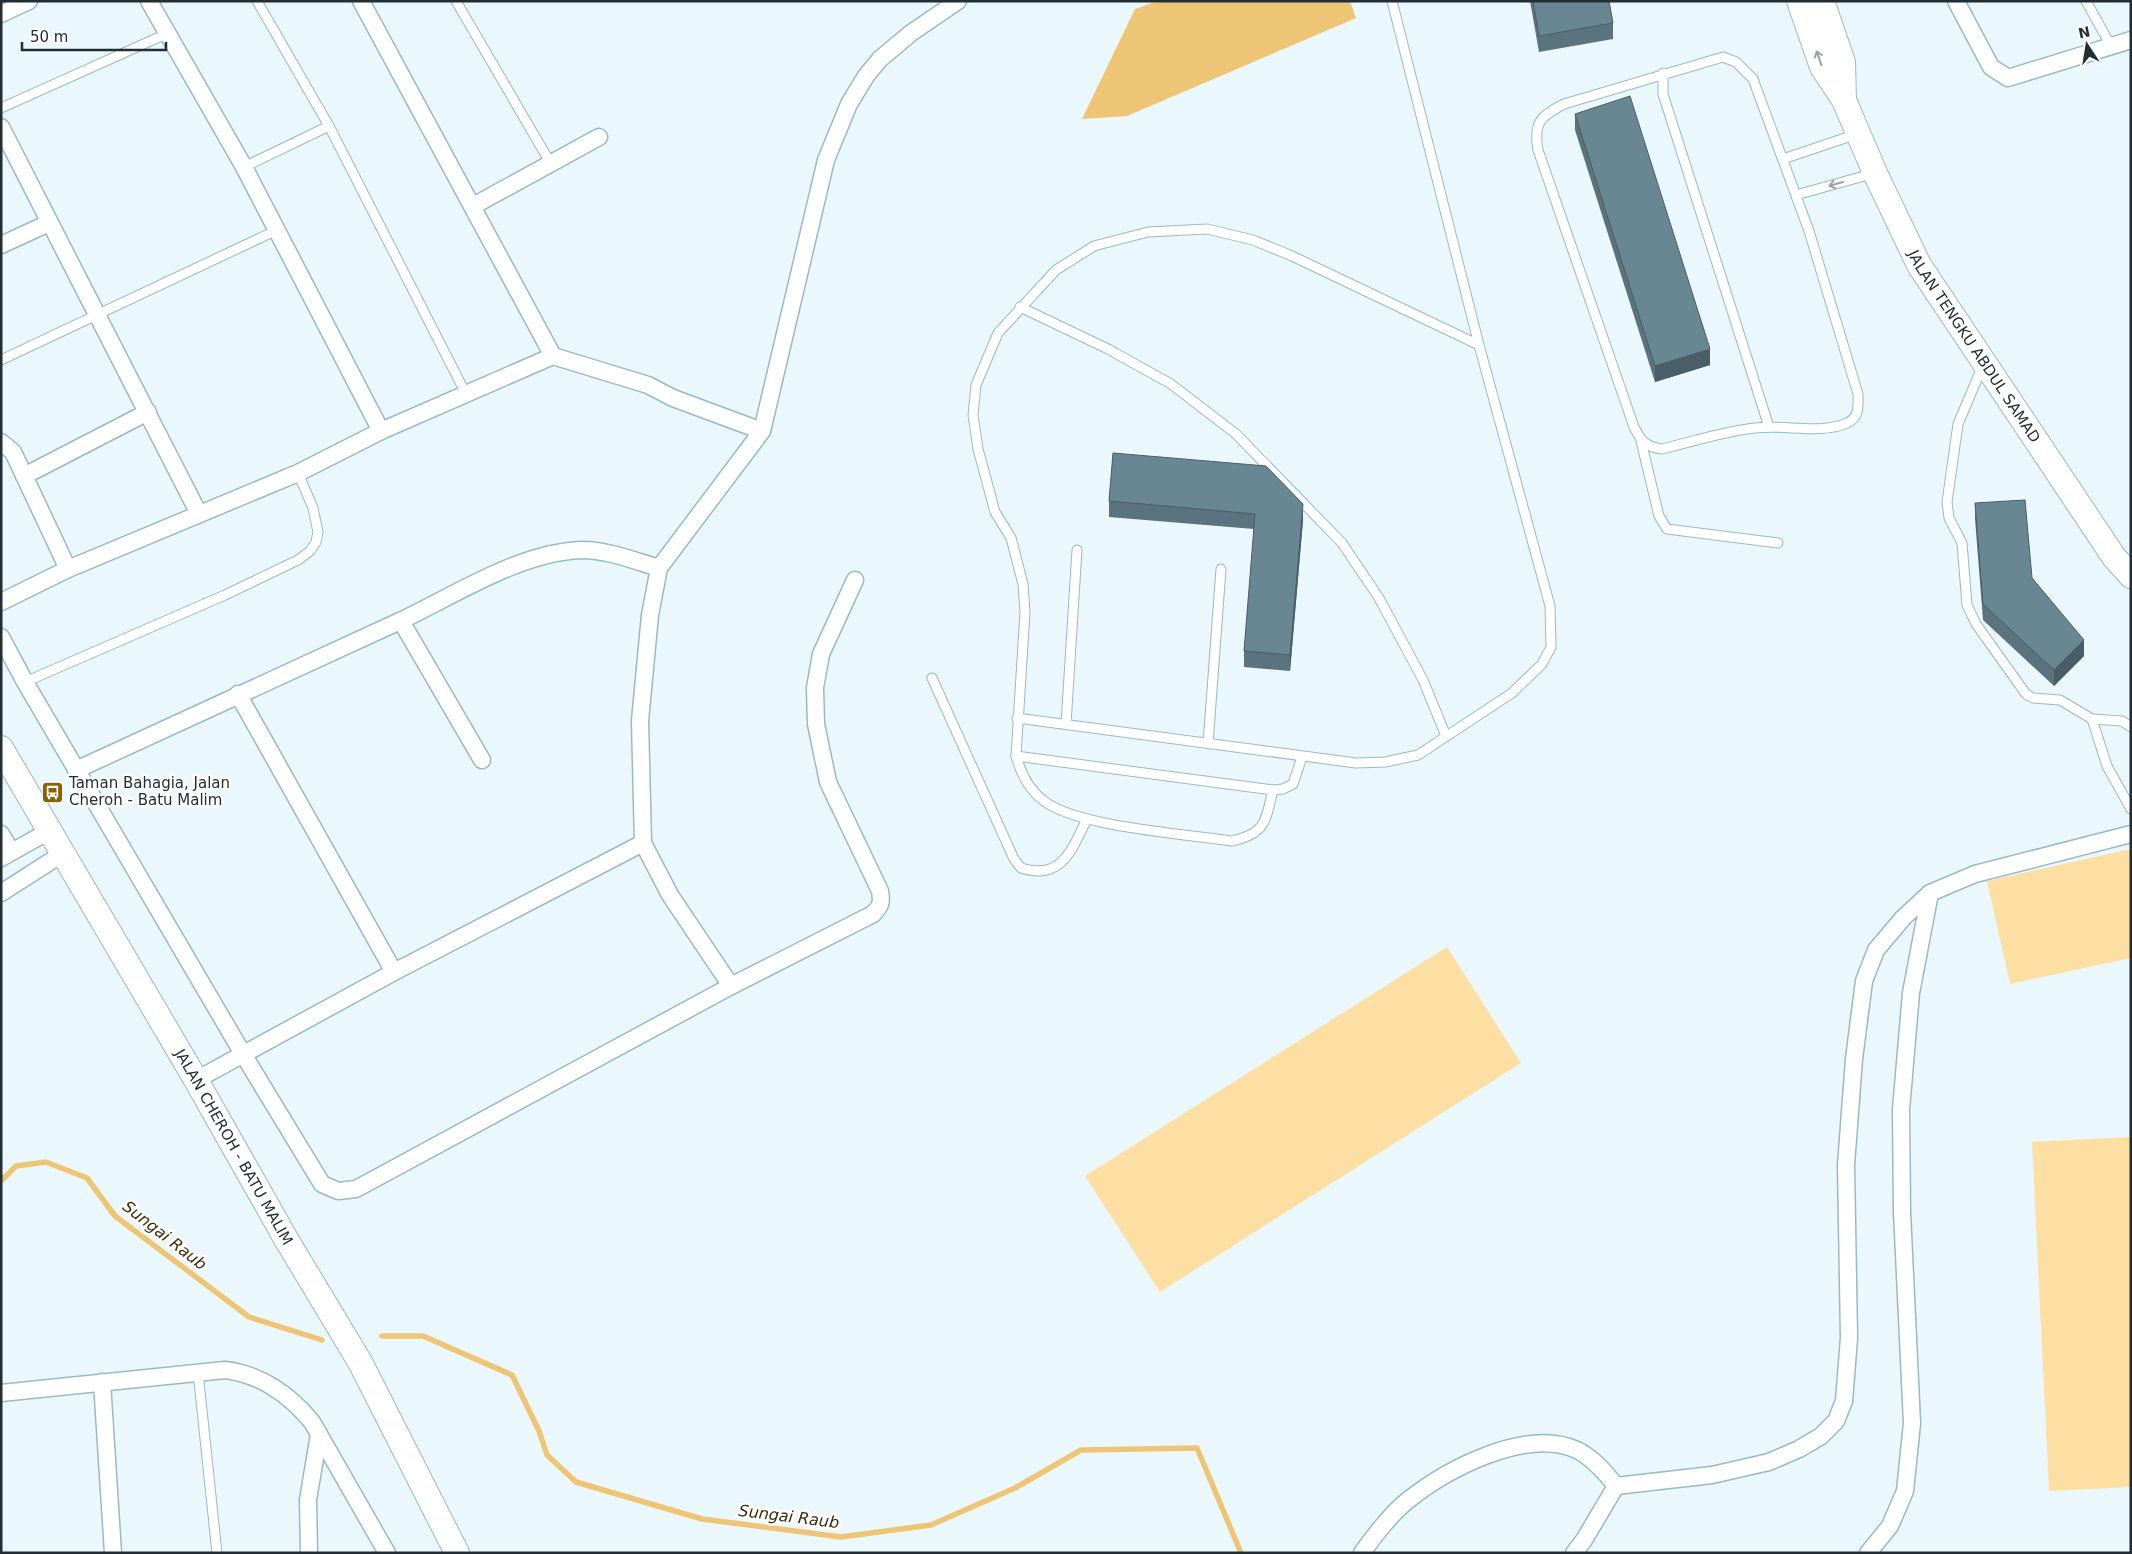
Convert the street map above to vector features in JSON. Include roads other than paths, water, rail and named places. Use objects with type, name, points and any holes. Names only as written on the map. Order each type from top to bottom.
[{"type":"main road","points":[[1799,1],[1822,67],[1844,100]]},
{"type":"main road","points":[[1822,1],[1843,62],[1844,100]]},
{"type":"main road","name":"JALAN TENGKU ABDUL SAMAD","points":[[1844,100],[1875,173],[1919,265],[2131,576]]},
{"type":"main road","name":"JALAN CHEROH - BATU MALIM","points":[[1,748],[196,1080],[286,1239],[360,1362],[457,1553]]},
{"type":"street","points":[[1,14],[29,1]]},
{"type":"street","points":[[149,1],[166,34],[244,167],[381,431]]},
{"type":"street","points":[[360,1],[553,356]]},
{"type":"street","points":[[731,986],[670,895],[643,843],[640,721],[650,615],[659,568],[762,432],[826,160],[849,104],[866,76],[880,59],[911,33],[958,1]]},
{"type":"street","points":[[1956,1],[1991,67],[2008,78],[2131,40]]},
{"type":"street","points":[[1,127],[199,514]]},
{"type":"street","points":[[473,206],[599,137]]},
{"type":"street","points":[[1,245],[49,223]]},
{"type":"street","points":[[1,602],[68,570],[298,473],[381,431],[553,356],[648,385],[673,398],[762,432]]},
{"type":"street","points":[[24,476],[148,412]]},
{"type":"street","points":[[1,442],[13,452],[68,570]]},
{"type":"street","points":[[76,770],[238,694],[401,621],[509,568],[535,559],[582,550],[605,552],[659,568]]},
{"type":"street","points":[[1,637],[76,770],[243,1054],[322,1184],[338,1190],[356,1189],[731,986],[873,914],[882,901],[880,891],[828,782],[816,724],[815,688],[822,654],[855,580]]},
{"type":"street","points":[[401,621],[482,760]]},
{"type":"street","points":[[238,694],[394,972]]},
{"type":"street","points":[[1,834],[6,855],[49,831]]},
{"type":"street","points":[[1616,1486],[1712,1475],[1769,1462],[1799,1449],[1821,1436],[1836,1422],[1844,1401],[1847,1356],[1846,1165],[1854,1059],[1864,981],[1876,950],[1903,918],[1930,893],[1975,874],[2131,834]]},
{"type":"street","points":[[196,1080],[394,972],[643,843]]},
{"type":"street","points":[[1,893],[62,854]]},
{"type":"street","points":[[1868,1553],[1890,1526],[1905,1491],[1912,1423],[1902,1212],[1901,1110],[1911,993],[1930,893]]},
{"type":"street","points":[[1,1393],[225,1370],[256,1377],[298,1404],[319,1434],[387,1553]]},
{"type":"street","points":[[102,1382],[113,1553]]},
{"type":"street","points":[[309,1553],[308,1500],[311,1472],[319,1434]]},
{"type":"street","points":[[1362,1553],[1405,1502],[1432,1483],[1479,1459],[1510,1448],[1549,1442],[1577,1450],[1600,1466],[1616,1486]]},
{"type":"street","points":[[1574,1553],[1584,1540],[1616,1486]]},
{"type":"lane","points":[[256,1],[329,126],[466,394]]},
{"type":"lane","points":[[456,1],[551,164]]},
{"type":"lane","points":[[1017,718],[1356,764],[1385,762],[1418,755],[1512,692],[1542,664],[1551,647],[1550,606],[1479,345],[1392,1]]},
{"type":"lane","points":[[2086,1],[2111,46]]},
{"type":"lane","points":[[1,108],[166,34]]},
{"type":"lane","points":[[1641,441],[1652,448],[1662,449],[1754,428],[1825,428],[1848,423],[1856,416],[1858,410],[1858,394],[1809,231],[1784,159],[1753,79],[1736,62],[1723,57],[1663,73],[1564,104],[1544,114],[1539,122],[1536,135],[1542,159],[1641,441],[1658,516],[1667,529],[1778,543]]},
{"type":"lane","points":[[1663,73],[1663,94],[1769,427]]},
{"type":"lane","points":[[244,167],[329,126]]},
{"type":"lane","points":[[1784,159],[1858,134]]},
{"type":"lane","points":[[1796,195],[1875,173]]},
{"type":"lane","points":[[1273,790],[1265,824],[1260,830],[1247,838],[1232,840],[1087,820],[1045,802],[1026,781],[1016,756],[1025,612],[1023,584],[1011,538],[995,512],[978,448],[973,415],[976,385],[998,333],[1056,270],[1094,246],[1148,232],[1207,229],[1253,240],[1276,249],[1479,345]]},
{"type":"lane","points":[[1,360],[98,316],[277,230]]},
{"type":"lane","points":[[1020,307],[1108,350],[1171,384],[1236,434],[1342,543],[1379,598],[1423,680],[1446,736]]},
{"type":"lane","points":[[1984,363],[1958,424],[1946,502],[1950,518],[1962,543],[1967,605],[1976,624],[2026,694],[2034,698],[2060,700],[2092,719],[2122,721],[2131,727]]},
{"type":"lane","points":[[25,682],[225,595],[298,560],[316,542],[318,532],[314,508],[298,473]]},
{"type":"lane","points":[[1066,724],[1076,550]]},
{"type":"lane","points":[[1208,744],[1221,569]]},
{"type":"lane","points":[[932,678],[1014,859],[1021,868],[1044,872],[1057,867],[1069,855],[1087,820]]},
{"type":"lane","points":[[2092,719],[2107,766],[2131,809]]},
{"type":"lane","points":[[1016,756],[1273,790],[1283,790],[1293,784],[1302,757]]},
{"type":"lane","points":[[198,1372],[217,1553]]},
{"type":"waterway","name":"Sungai Raub","points":[[1,1181],[16,1166],[46,1162],[87,1178],[115,1216],[249,1317],[322,1340]]},
{"type":"waterway","name":"Sungai Raub","points":[[382,1336],[423,1336],[512,1375],[539,1431],[547,1455],[576,1482],[702,1519],[841,1537],[931,1525],[1015,1488],[1081,1450],[1197,1448],[1241,1553]]},
{"type":"place","name":"Taman Bahagia, Jalan Cheroh - Batu Malim","points":[[53,792]]}]
